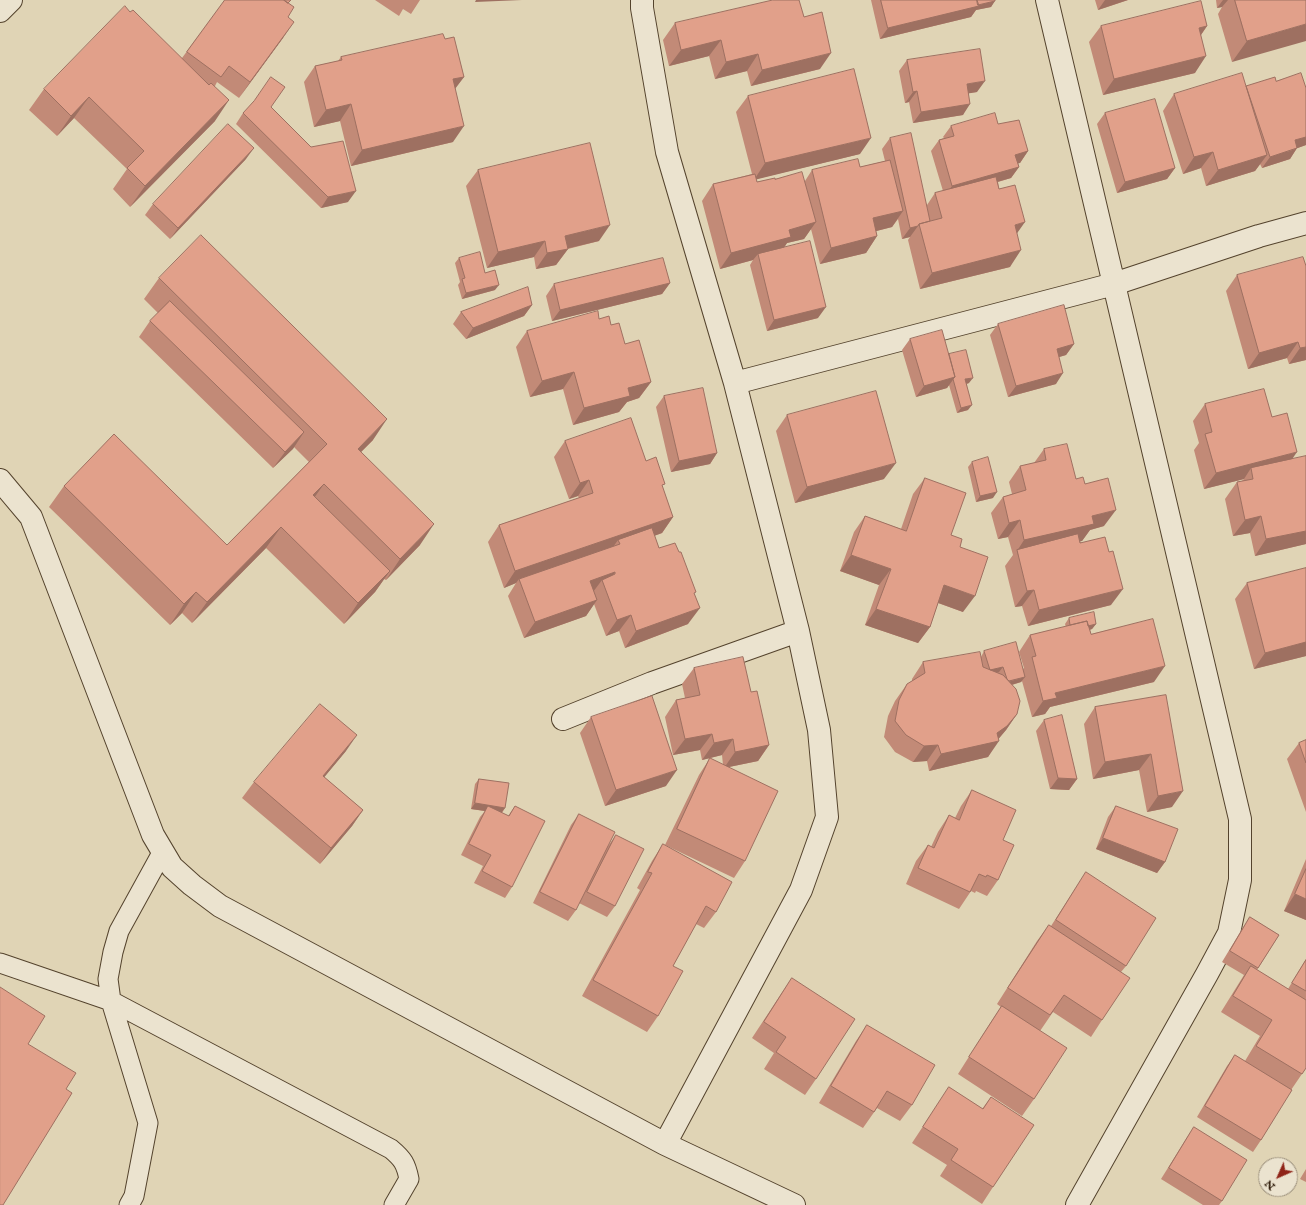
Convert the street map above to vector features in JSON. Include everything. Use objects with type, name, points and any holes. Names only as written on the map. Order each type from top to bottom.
[{"type":"street","points":[[0,11],[11,0]]},
{"type":"street","points":[[642,0],[642,8],[667,152],[735,383],[798,631],[819,730],[827,817],[801,890],[665,1144]]},
{"type":"street","points":[[1047,0],[1240,819],[1240,880],[1229,933],[1077,1205]]},
{"type":"street","points":[[735,383],[1114,284],[1259,236],[1306,223]]},
{"type":"street","points":[[0,480],[31,517],[153,835],[172,867],[192,885],[220,906],[665,1144],[794,1205]]},
{"type":"street","points":[[563,719],[652,683],[798,631]]},
{"type":"lane","points":[[129,1205],[134,1196],[148,1123],[111,1001],[108,979],[119,931],[163,851]]},
{"type":"lane","points":[[0,964],[111,1001],[391,1149],[402,1158],[407,1167],[409,1179],[394,1205]]},
{"type":"building","points":[[225,0],[284,0],[294,7],[288,17],[294,22],[250,82],[229,66],[221,77],[187,52]]},
{"type":"building","points":[[284,0],[291,0],[288,3]]},
{"type":"building","points":[[773,0],[799,0],[804,17],[822,12],[831,53],[762,70],[758,54],[726,62],[721,40],[681,50],[675,23]]},
{"type":"building","points":[[881,0],[977,0],[979,6],[888,28]]},
{"type":"building","points":[[977,0],[995,0],[995,1],[978,5]]},
{"type":"building","points":[[1235,0],[1306,0],[1306,24],[1247,41]]},
{"type":"building","points":[[1201,1],[1207,26],[1199,28],[1206,56],[1114,79],[1101,26]]},
{"type":"building","points":[[125,6],[130,12],[133,10],[209,85],[211,83],[229,100],[145,186],[127,168],[144,151],[89,97],[71,116],[44,89]]},
{"type":"building","points":[[443,34],[445,39],[454,37],[464,77],[453,79],[464,126],[362,150],[351,104],[326,110],[315,66],[342,60],[341,57]]},
{"type":"building","points":[[980,49],[985,81],[967,84],[970,104],[921,112],[917,91],[913,92],[907,60]]},
{"type":"building","points":[[854,69],[871,138],[765,163],[748,96]]},
{"type":"building","points":[[1242,73],[1267,155],[1218,170],[1213,152],[1194,157],[1174,94]]},
{"type":"building","points":[[1301,73],[1306,88],[1306,137],[1295,140],[1297,148],[1270,157],[1246,86],[1275,77],[1276,81]]},
{"type":"building","points":[[271,77],[285,87],[271,107],[311,147],[343,141],[356,191],[328,197],[243,113],[254,101]]},
{"type":"building","points":[[1155,99],[1175,168],[1125,182],[1105,113]]},
{"type":"building","points":[[995,113],[998,124],[1019,120],[1028,151],[1015,155],[1019,167],[952,186],[939,140],[954,136],[951,126]]},
{"type":"building","points":[[228,124],[254,148],[178,228],[153,204]]},
{"type":"building","points":[[911,133],[930,221],[910,228],[890,138]]},
{"type":"building","points":[[590,143],[610,225],[565,236],[568,249],[547,253],[545,241],[498,252],[478,170]]},
{"type":"building","points":[[858,159],[860,167],[890,160],[903,211],[873,218],[877,236],[831,248],[812,170]]},
{"type":"building","points":[[802,172],[816,222],[789,230],[791,237],[731,253],[713,184],[755,174],[757,182]]},
{"type":"building","points":[[996,177],[999,189],[1015,185],[1025,222],[1015,225],[1021,250],[932,273],[919,224],[942,218],[935,193]]},
{"type":"building","points":[[201,235],[387,419],[358,449],[434,524],[400,559],[324,484],[313,495],[390,571],[358,603],[281,527],[207,602],[196,592],[184,604],[64,486],[114,434],[227,545],[327,444],[159,278]]},
{"type":"building","points":[[810,241],[826,307],[774,320],[758,254]]},
{"type":"building","points":[[480,252],[485,273],[495,270],[499,285],[466,293],[462,279],[465,278],[459,258]]},
{"type":"building","points":[[1303,257],[1306,266],[1306,347],[1300,348],[1298,342],[1259,353],[1237,275]]},
{"type":"building","points":[[663,258],[670,283],[560,310],[554,284]]},
{"type":"building","points":[[528,287],[532,305],[473,328],[461,312]]},
{"type":"building","points":[[170,301],[304,432],[285,452],[150,321]]},
{"type":"building","points":[[1064,305],[1074,344],[1057,349],[1063,373],[1016,386],[998,324]]},
{"type":"building","points":[[598,311],[599,319],[609,316],[611,325],[619,323],[625,344],[639,340],[651,382],[628,388],[630,396],[584,408],[574,372],[542,381],[527,331]]},
{"type":"building","points":[[942,330],[955,377],[924,386],[910,339]]},
{"type":"building","points":[[966,350],[973,378],[965,379],[972,405],[961,408],[953,379],[955,377],[949,354]]},
{"type":"building","points":[[703,388],[717,453],[679,461],[664,396]]},
{"type":"building","points":[[1264,389],[1272,417],[1287,413],[1297,452],[1216,473],[1205,434],[1212,432],[1205,404]]},
{"type":"building","points":[[876,391],[896,463],[807,487],[787,415]]},
{"type":"building","points":[[631,418],[646,461],[656,457],[665,484],[662,485],[673,517],[515,571],[499,525],[593,493],[589,480],[580,483],[565,441]]},
{"type":"building","points":[[1067,444],[1076,479],[1083,477],[1085,484],[1108,478],[1116,510],[1092,516],[1094,524],[1024,540],[1020,520],[1009,523],[1003,497],[1026,490],[1020,466],[1046,460],[1044,449]]},
{"type":"building","points":[[1306,456],[1306,531],[1266,539],[1261,516],[1245,520],[1237,482],[1253,479],[1251,468]]},
{"type":"building","points":[[988,457],[997,492],[980,496],[972,462]]},
{"type":"building","points":[[925,478],[966,493],[951,535],[962,539],[960,547],[988,557],[975,596],[944,585],[930,627],[876,609],[891,569],[851,555],[865,516],[906,531]]},
{"type":"building","points":[[652,528],[659,548],[675,543],[679,552],[681,552],[696,592],[694,593],[700,608],[636,631],[631,615],[617,620],[602,580],[615,574],[615,572],[590,581],[597,600],[535,622],[519,579],[620,544],[618,540]]},
{"type":"building","points":[[1078,534],[1080,543],[1105,537],[1109,552],[1113,551],[1123,589],[1039,610],[1034,590],[1027,591],[1017,550]]},
{"type":"building","points":[[1306,568],[1306,642],[1265,653],[1247,583]]},
{"type":"building","points":[[1094,612],[1096,624],[1088,626],[1087,621],[1070,625],[1069,618]]},
{"type":"building","points":[[1153,619],[1165,666],[1055,693],[1057,698],[1043,701],[1032,657],[1036,656],[1030,635],[1087,621],[1091,634]]},
{"type":"building","points":[[1016,642],[1025,677],[1009,681],[1003,667],[990,670],[984,651]]},
{"type":"building","points":[[980,652],[983,667],[1003,675],[1016,689],[1020,701],[1017,714],[1007,726],[997,733],[999,741],[941,754],[938,745],[924,746],[906,735],[895,721],[899,700],[907,684],[925,673],[923,662]]},
{"type":"building","points":[[743,657],[751,692],[757,691],[769,745],[735,752],[733,739],[714,743],[712,734],[685,739],[676,700],[700,695],[694,668]]},
{"type":"building","points":[[1166,695],[1183,791],[1158,796],[1151,754],[1105,762],[1095,707]]},
{"type":"building","points":[[652,696],[677,770],[616,790],[591,717]]},
{"type":"building","points":[[320,704],[357,735],[323,776],[363,810],[331,848],[254,782]]},
{"type":"building","points":[[1062,715],[1077,779],[1058,778],[1044,720]]},
{"type":"building","points":[[1306,740],[1306,763],[1299,743]]},
{"type":"building","points":[[710,758],[778,791],[745,861],[677,829]]},
{"type":"building","points":[[479,779],[509,783],[505,808],[475,803]]},
{"type":"building","points":[[972,790],[1016,810],[1003,840],[1014,845],[998,880],[987,875],[986,877],[979,874],[970,892],[918,868],[928,845],[934,848],[949,815],[959,820]]},
{"type":"building","points":[[488,806],[509,816],[515,806],[545,821],[512,887],[482,871],[491,855],[469,844]]},
{"type":"building","points":[[1116,806],[1178,829],[1165,862],[1103,838]]},
{"type":"building","points":[[579,814],[615,832],[576,910],[540,892]]},
{"type":"building","points":[[616,835],[644,849],[615,906],[587,892]]},
{"type":"building","points":[[663,844],[732,882],[716,912],[706,906],[673,966],[683,971],[658,1016],[593,980],[652,873],[648,872]]},
{"type":"building","points":[[1306,869],[1306,899],[1295,894]]},
{"type":"building","points":[[1086,872],[1156,918],[1126,966],[1056,920]]},
{"type":"building","points":[[1250,917],[1279,935],[1258,968],[1230,951]]},
{"type":"building","points":[[1049,925],[1130,978],[1102,1020],[1064,995],[1050,1015],[1008,988]]},
{"type":"building","points":[[1306,960],[1306,991],[1292,983]]},
{"type":"building","points":[[1251,966],[1306,1000],[1306,1068],[1302,1074],[1256,1046],[1272,1020],[1233,996]]},
{"type":"building","points":[[792,978],[855,1019],[816,1079],[776,1052],[786,1037],[764,1022]]},
{"type":"building","points":[[0,987],[45,1016],[28,1044],[76,1073],[66,1089],[72,1093],[3,1205],[0,1205]]},
{"type":"building","points":[[1002,1006],[1067,1048],[1034,1099],[969,1057]]},
{"type":"building","points":[[867,1025],[935,1065],[912,1105],[887,1091],[874,1112],[831,1086]]},
{"type":"building","points":[[1235,1055],[1292,1090],[1261,1140],[1205,1106]]},
{"type":"building","points":[[949,1087],[983,1109],[991,1097],[1034,1125],[993,1187],[951,1160],[958,1149],[923,1127]]},
{"type":"building","points":[[1194,1127],[1247,1160],[1222,1201],[1169,1168]]}]
